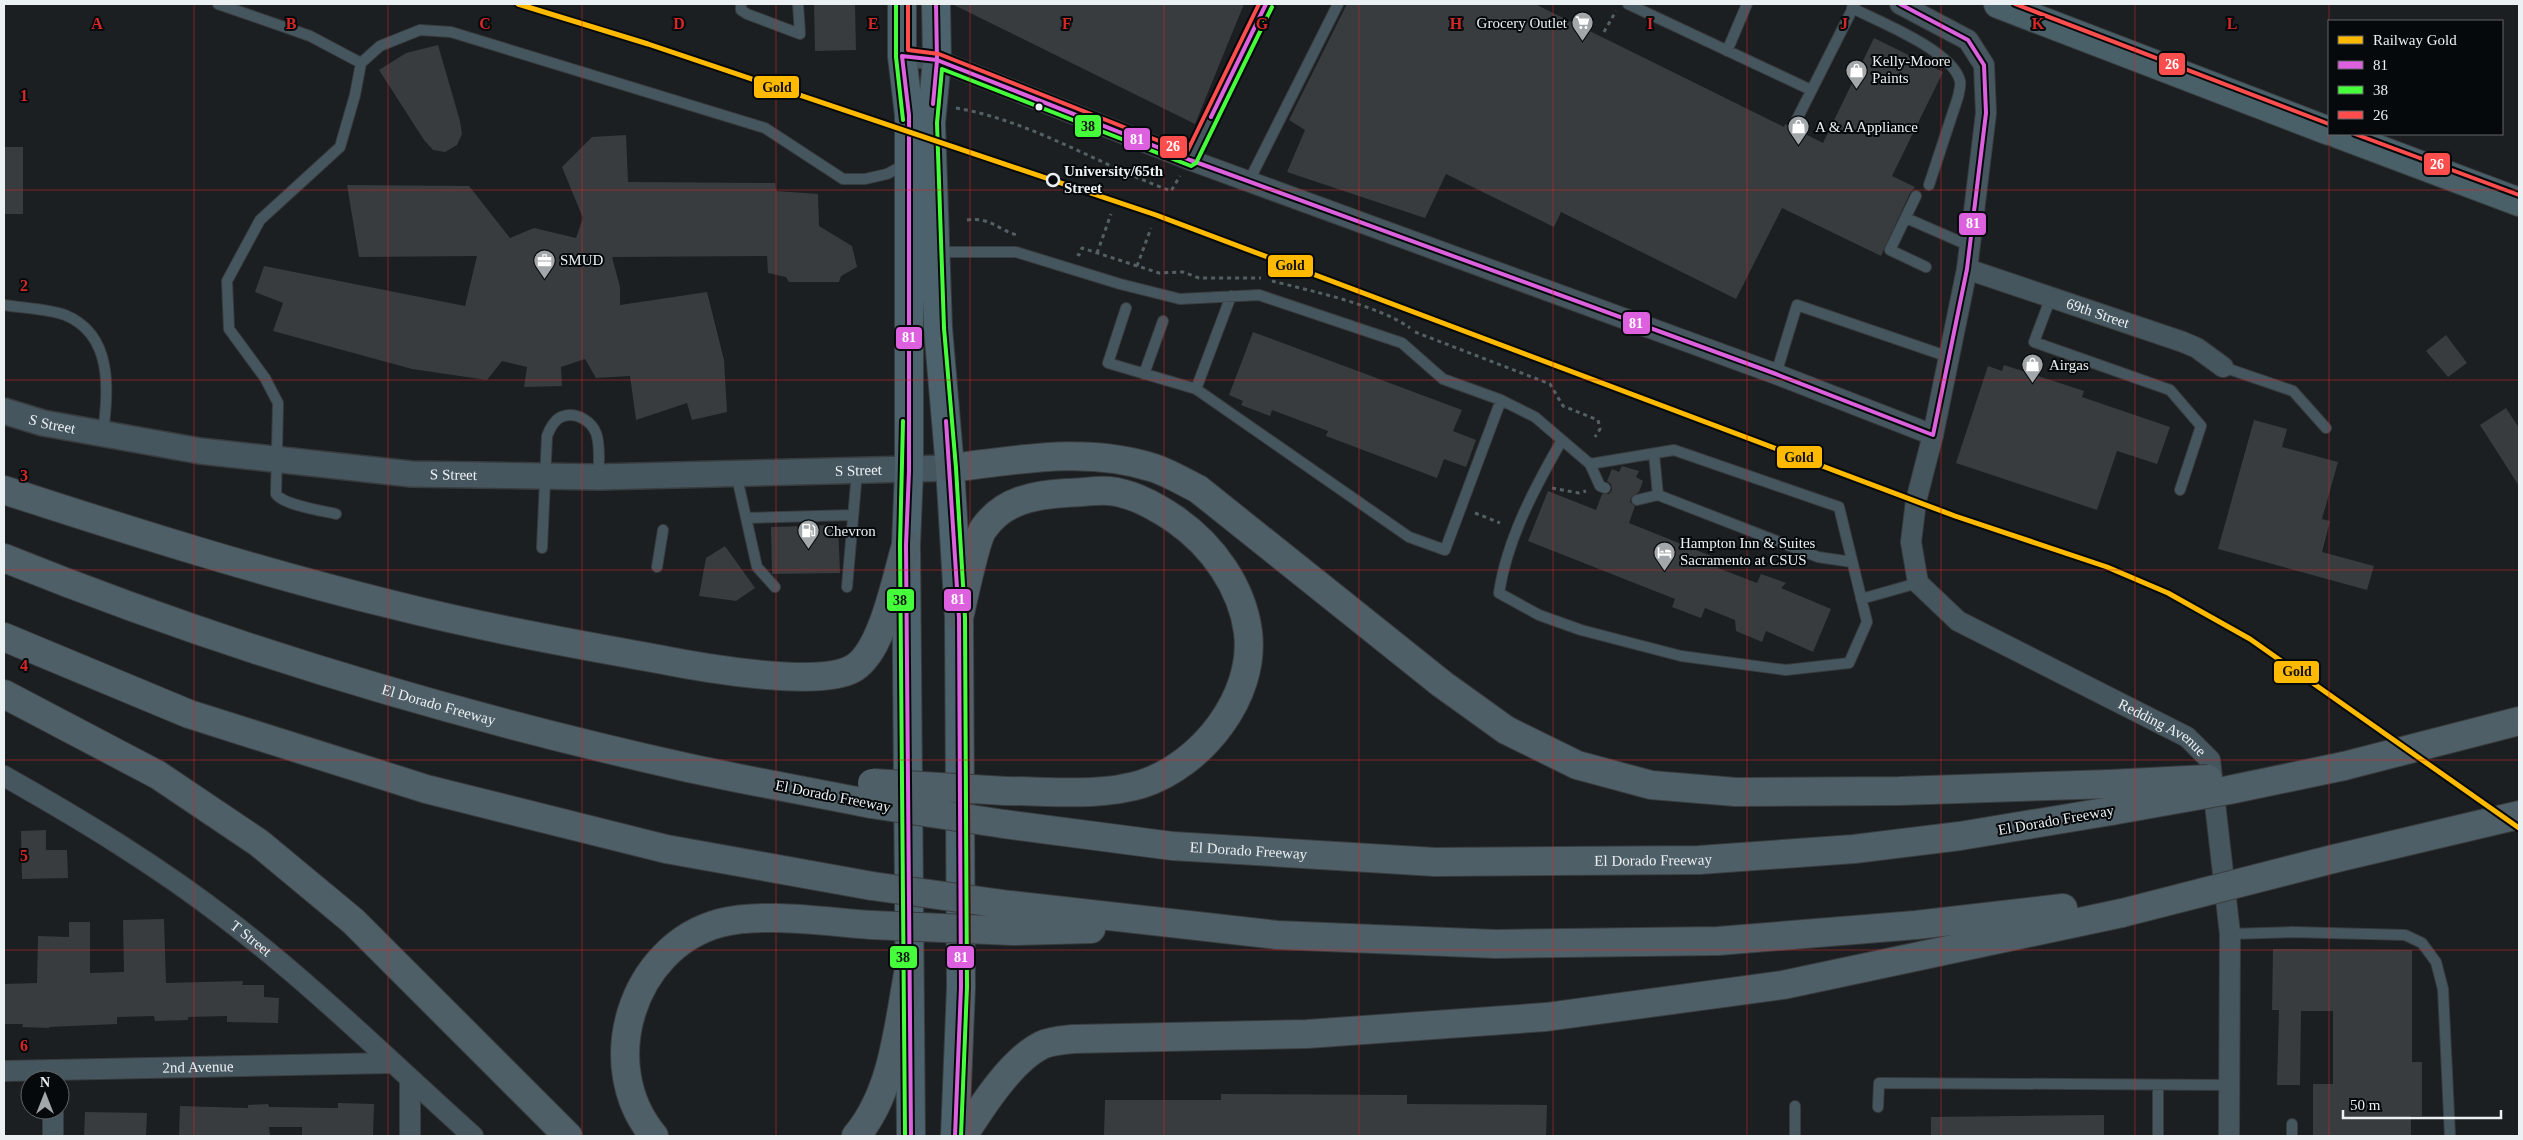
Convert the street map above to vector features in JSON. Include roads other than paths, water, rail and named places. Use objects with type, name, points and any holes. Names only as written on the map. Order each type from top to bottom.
[{"type":"highway","points":[[950,468],[1058,455],[1107,457],[1154,468],[1198,489],[1437,680],[1506,730],[1577,764],[1651,785],[1736,792],[1899,791],[2110,798],[2232,777],[2344,766],[2519,721]]},
{"type":"highway","points":[[4,490],[294,578],[394,605],[541,638],[714,669],[780,676],[830,676],[842,674],[854,668],[868,656],[877,640],[906,544]]},
{"type":"highway","points":[[872,793],[1099,791],[1121,789],[1162,775],[1190,758],[1206,743],[1226,717],[1240,688],[1247,656],[1246,623],[1240,602],[1226,571],[1206,544],[1162,510],[1142,501],[1110,491],[1039,494],[1017,501],[998,513],[982,530],[959,618]]},
{"type":"highway","name":"El Dorado Freeway","points":[[4,558],[252,648],[469,713],[688,768],[872,793],[1004,824],[1172,846],[1435,862],[1680,860],[1854,849],[1960,836],[2110,798]]},
{"type":"highway","points":[[4,637],[189,714],[426,789],[666,849],[872,886],[1011,918]]},
{"type":"highway","points":[[4,694],[158,775],[260,843],[353,921],[568,1136]]},
{"type":"highway","points":[[963,1136],[984,1104],[1011,1070],[1042,1044],[1072,1038],[1307,1034],[1546,1017],[1784,985],[2519,815]]},
{"type":"highway","points":[[654,1136],[633,1102],[627,1082],[624,1052],[626,1033],[636,995],[659,961],[682,941],[720,923],[747,919],[872,925],[1011,918],[1185,926],[1277,935],[1386,941],[1496,944],[1718,941],[2121,906]]},
{"type":"highway","points":[[856,1136],[869,1119],[883,1087],[909,969]]},
{"type":"main road","points":[[902,4],[902,56],[909,115],[909,471],[906,544],[911,1136]]},
{"type":"main road","points":[[936,4],[937,60],[931,123],[935,252],[938,328],[950,468],[959,618],[961,987],[955,1136]]},
{"type":"main road","points":[[1998,4],[2328,131]]},
{"type":"main road","points":[[2341,135],[2519,202]]},
{"type":"street","points":[[1900,4],[1968,40],[1984,64],[1986,113],[1967,269],[1933,436],[1916,501],[1911,542],[1918,583]]},
{"type":"street","points":[[902,56],[937,60],[1190,160],[1776,374],[1933,436]]},
{"type":"street","name":"69th Street","points":[[1967,269],[2183,342],[2197,348],[2222,368]]},
{"type":"street","name":"S Street","points":[[4,412],[44,422],[200,452],[411,474],[599,477],[909,471],[950,468]]},
{"type":"street","name":"Redding Avenue","points":[[1918,583],[1958,620],[2187,737],[2210,760],[2230,934],[2229,1136]]},
{"type":"street","name":"T Street","points":[[4,776],[84,821],[169,877],[230,922],[289,971],[473,1136]]},
{"type":"street","name":"2nd Avenue","points":[[70,1074],[391,1063]]},
{"type":"street","name":"2nd Avenue","points":[[4,1071],[20,1072]]},
{"type":"street","points":[[410,1079],[410,1136]]},
{"type":"street","points":[[53,1120],[53,1136]]},
{"type":"lane","points":[[218,4],[310,36],[361,63]]},
{"type":"lane","points":[[741,4],[741,10],[747,14],[800,34],[798,4]]},
{"type":"lane","points":[[1190,160],[1266,4]]},
{"type":"lane","points":[[1249,181],[1338,4]]},
{"type":"lane","points":[[1628,4],[1811,90]]},
{"type":"lane","points":[[1727,51],[1747,4]]},
{"type":"lane","points":[[1796,121],[1853,6],[1941,54],[1954,68],[1960,82],[1958,97],[1928,185]]},
{"type":"lane","points":[[336,514],[278,498],[275,491],[275,461],[278,403],[265,378],[229,329],[227,281],[260,220],[340,147],[355,95],[361,63],[380,46],[420,30],[451,32],[765,128],[842,178],[865,178],[887,174],[908,163]]},
{"type":"lane","points":[[1916,196],[1890,250],[1926,267]]},
{"type":"lane","points":[[1906,218],[1970,246]]},
{"type":"lane","points":[[935,252],[1016,252],[1120,284],[1180,299],[1259,295],[1402,343],[1443,379],[1502,400],[1535,417],[1590,464],[1600,486],[1605,488]]},
{"type":"lane","points":[[1196,389],[1231,296]]},
{"type":"lane","points":[[2052,297],[2034,342],[2170,390],[2201,426],[2180,490]]},
{"type":"lane","points":[[4,305],[64,315],[88,330],[103,355],[108,386],[103,434]]},
{"type":"lane","points":[[1776,374],[1797,305],[1949,357]]},
{"type":"lane","points":[[1126,308],[1108,363],[1196,389],[1409,537],[1445,550],[1502,400]]},
{"type":"lane","points":[[1144,374],[1163,321]]},
{"type":"lane","points":[[2222,368],[2293,391],[2326,428]]},
{"type":"lane","points":[[542,548],[547,436],[552,424],[564,416],[581,417],[592,425],[597,434],[599,477]]},
{"type":"lane","points":[[1562,440],[1535,486],[1503,569],[1499,593],[1539,615],[1581,630],[1681,656],[1786,670],[1849,663],[1867,622],[1839,507],[1674,450],[1590,464]]},
{"type":"lane","points":[[1654,454],[1658,495]]},
{"type":"lane","points":[[847,587],[856,472]]},
{"type":"lane","points":[[736,473],[757,567],[776,587]]},
{"type":"lane","points":[[1637,500],[1658,495],[1818,558],[1852,562]]},
{"type":"lane","points":[[746,518],[853,515]]},
{"type":"lane","points":[[657,567],[663,530]]},
{"type":"lane","points":[[1861,599],[1918,583]]},
{"type":"lane","points":[[2230,934],[2292,932],[2405,935],[2422,943],[2436,962],[2444,989],[2450,1136]]},
{"type":"lane","points":[[1878,1107],[1879,1083],[2229,1085]]},
{"type":"lane","points":[[2158,1084],[2158,1136]]},
{"type":"lane","points":[[1795,1106],[1795,1136]]},
{"type":"lane","points":[[2292,1124],[2292,1136]]},
{"type":"rail line","name":"Gold","points":[[518,4],[648,44],[1156,215],[1955,516],[2107,567],[2168,593],[2250,639],[2519,828]]},
{"type":"place","name":"Grocery Outlet","points":[[1583,42]]},
{"type":"place","name":"Kelly-Moore Paints","points":[[1856,89]]},
{"type":"place","name":"A & A Appliance","points":[[1799,146]]},
{"type":"place","name":"University/65th Street","points":[[1053,180]]},
{"type":"place","name":"SMUD","points":[[544,279]]},
{"type":"place","name":"Airgas","points":[[2033,384]]},
{"type":"place","name":"Chevron","points":[[808,550]]},
{"type":"place","name":"Hampton Inn & Suites Sacramento at CSUS","points":[[1664,571]]}]
